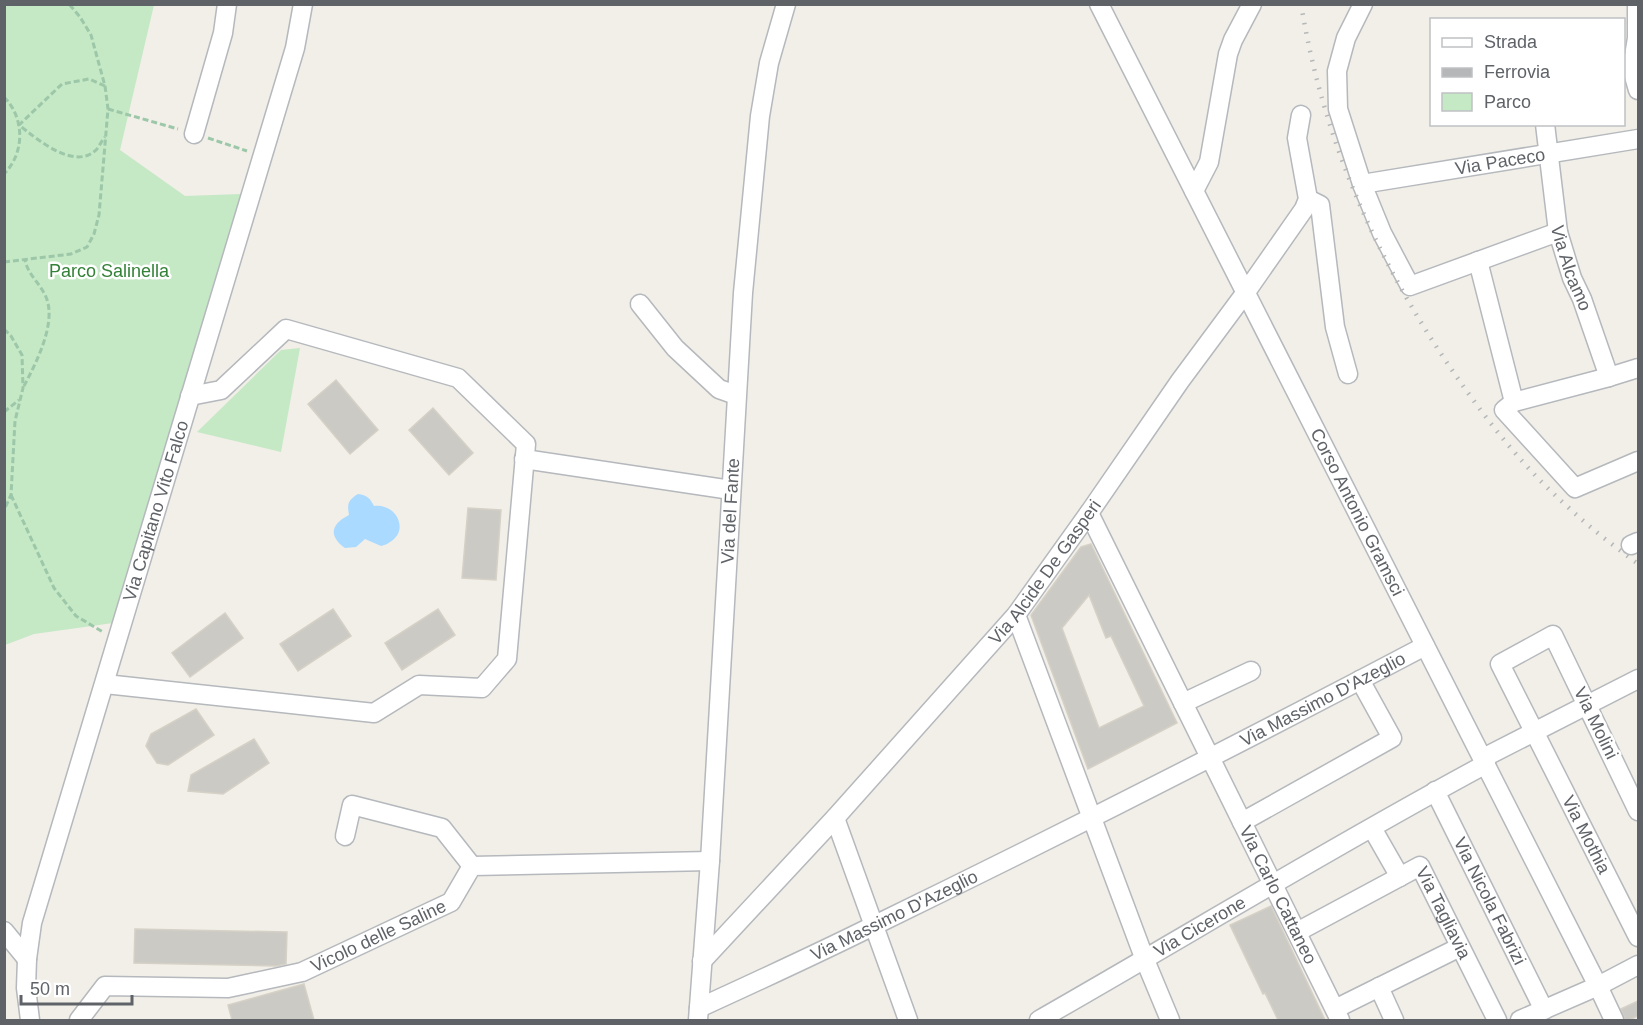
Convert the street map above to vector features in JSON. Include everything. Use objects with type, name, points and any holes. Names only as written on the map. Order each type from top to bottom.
[{"type":"street","points":[[194,134],[223,33],[227,4]]},
{"type":"street","name":"Via Capitano Vito Falco","points":[[30,1020],[26,988],[32,923],[295,48],[303,4]]},
{"type":"street","name":"Via del Fante","points":[[698,1014],[710,861],[743,293],[760,116],[769,63],[786,4]]},
{"type":"street","name":"Corso Antonio Gramsci","points":[[1099,4],[1485,761],[1614,1020]]},
{"type":"street","points":[[1364,4],[1346,38],[1337,71],[1338,109],[1362,184],[1382,233],[1410,286],[1558,232]]},
{"type":"street","points":[[1637,4],[1637,38],[1632,69],[1638,90]]},
{"type":"street","points":[[1194,191],[1209,162],[1228,54],[1252,6]]},
{"type":"street","points":[[1301,115],[1297,138],[1308,199],[1320,205],[1335,327],[1348,375]]},
{"type":"street","name":"Via Alcamo","points":[[1545,126],[1558,232],[1572,278],[1582,299],[1609,377]]},
{"type":"street","name":"Via Paceco","points":[[1362,184],[1638,139]]},
{"type":"street","name":"Via Alcide De Gasperi","points":[[702,961],[835,818],[1016,615],[1180,381],[1246,292],[1304,209],[1308,199]]},
{"type":"street","points":[[1478,261],[1509,406],[1575,488],[1638,461]]},
{"type":"street","points":[[640,304],[675,348],[719,388],[736,395]]},
{"type":"street","points":[[105,684],[374,713],[419,685],[482,688],[507,659],[526,444],[458,378],[286,329],[221,390],[190,396]]},
{"type":"street","points":[[1509,406],[1638,368]]},
{"type":"street","points":[[524,459],[731,490]]},
{"type":"street","points":[[1089,513],[1187,710],[1251,671]]},
{"type":"street","points":[[1016,615],[1077,775],[1092,822],[1170,1020]]},
{"type":"street","name":"Via Molini","points":[[1500,664],[1552,636],[1588,705],[1638,811]]},
{"type":"street","name":"Via Massimo D'Azeglio","points":[[698,1014],[1215,760],[1425,646]]},
{"type":"street","name":"Via Mothia","points":[[1500,664],[1638,937]]},
{"type":"street","name":"Via Cicerone","points":[[1039,1020],[1535,732],[1638,679]]},
{"type":"street","points":[[1242,822],[1392,738],[1360,680]]},
{"type":"street","name":"Via Carlo Cattaneo","points":[[1187,710],[1215,760],[1242,822],[1338,1015]]},
{"type":"street","name":"Via Nicola Fabrizi","points":[[1435,791],[1544,1010]]},
{"type":"street","points":[[345,836],[352,805],[442,828],[472,866],[710,861]]},
{"type":"street","points":[[835,818],[908,1020]]},
{"type":"street","points":[[1372,828],[1400,876]]},
{"type":"street","name":"Vicolo delle Saline","points":[[79,1020],[105,986],[228,988],[302,972],[451,902],[472,866]]},
{"type":"street","name":"Via Tagliavia","points":[[1297,932],[1420,866],[1497,1020]]},
{"type":"street","points":[[4,931],[27,959]]},
{"type":"street","points":[[1338,1015],[1379,987],[1460,947]]},
{"type":"street","points":[[1520,1020],[1599,986],[1638,964]]},
{"type":"street","points":[[1379,987],[1394,1020]]},
{"type":"path","points":[[4,262],[71,254],[87,247],[94,234],[99,215],[108,109],[105,86],[91,35],[69,4]]},
{"type":"path","points":[[19,124],[63,84],[89,79],[105,86]]},
{"type":"path","points":[[4,97],[17,114],[21,133],[18,152],[11,168],[4,174]]},
{"type":"path","points":[[19,124],[35,138],[66,156],[81,157],[96,150],[106,135]]},
{"type":"path","points":[[23,388],[39,357],[49,322],[46,298],[27,269],[25,260]]},
{"type":"path","points":[[4,329],[11,336],[22,356],[23,388],[15,422],[11,495],[4,510]]},
{"type":"path","points":[[4,412],[21,399]]},
{"type":"path","points":[[11,495],[54,588],[76,616],[118,640]]},
{"type":"green space","name":"Parco Salinella","points":[[5,5],[154,5],[120,150],[185,196],[241,194],[113,623],[34,634],[5,645]]},
{"type":"green space","points":[[300,348],[281,452],[197,432],[281,350]]},
{"type":"water","points":[[358,494],[368,497],[374,506],[389,509],[398,518],[399,531],[396,537],[388,543],[381,546],[365,539],[356,547],[345,548],[336,539],[335,526],[349,515],[349,503]]},
{"type":"building","points":[[336,380],[378,430],[350,454],[308,404]]},
{"type":"building","points":[[433,408],[473,453],[449,475],[409,430]]},
{"type":"building","points":[[468,508],[501,510],[496,580],[462,578]]},
{"type":"building","points":[[1091,544],[1177,723],[1088,769],[1031,615],[1081,547]],"holes":[[[1089,595],[1106,638],[1111,636],[1144,706],[1099,728],[1062,628]]]},
{"type":"building","points":[[333,609],[351,636],[298,671],[280,644]]},
{"type":"building","points":[[438,609],[455,635],[402,670],[385,643]]},
{"type":"building","points":[[225,613],[243,638],[190,677],[172,653]]},
{"type":"building","points":[[196,709],[214,735],[168,765],[157,763],[146,746],[151,734]]},
{"type":"building","points":[[254,739],[269,763],[223,794],[188,791],[191,775]]},
{"type":"building","points":[[1271,906],[1325,1020],[1278,1020],[1230,925]]},
{"type":"building","points":[[135,929],[287,932],[286,964],[276,966],[134,963]]},
{"type":"building","points":[[304,984],[314,1020],[232,1020],[228,1005]]},
{"type":"building","points":[[1638,1001],[1638,1016],[1625,1020],[1621,1009]]},
{"type":"railway","points":[[1301,4],[1311,56],[1340,155],[1380,249],[1405,295],[1461,383],[1511,448],[1538,479],[1576,515],[1638,564]]}]
